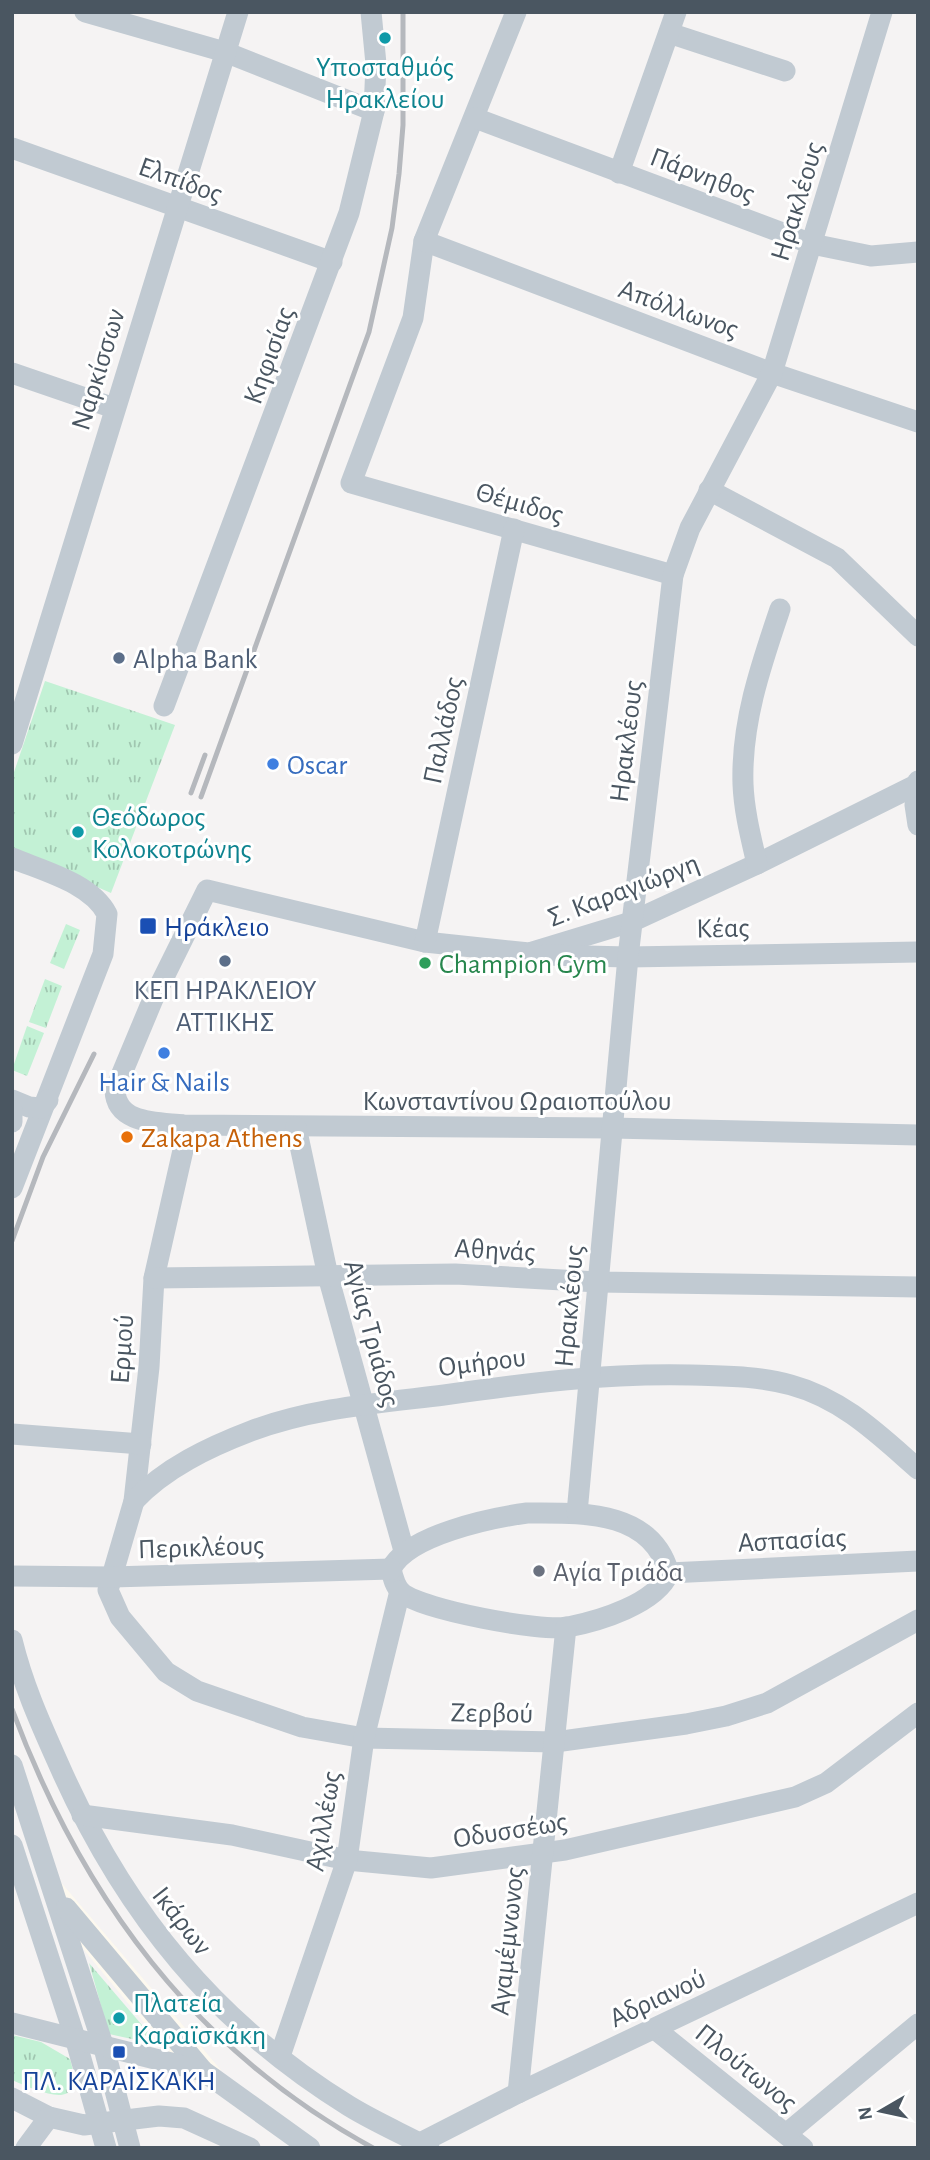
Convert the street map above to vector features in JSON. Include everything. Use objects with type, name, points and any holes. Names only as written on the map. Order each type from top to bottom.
[{"type":"street","name":"Ναρκίσσων","points":[[12,744],[238,12]]},
{"type":"street","name":"Κηφισίας","points":[[164,706],[332,262],[363,163],[374,111],[376,64],[370,12]]},
{"type":"street","points":[[424,241],[516,12]]},
{"type":"street","points":[[619,173],[676,12]]},
{"type":"street","name":"Ηρακλέους","points":[[577,1513],[631,922],[673,575],[690,528],[772,373],[882,12]]},
{"type":"street","points":[[89,13],[226,52],[374,111]]},
{"type":"street","points":[[668,33],[785,71]]},
{"type":"street","name":"Πάρνηθος","points":[[475,118],[812,244],[871,256],[918,252]]},
{"type":"street","name":"Ελπίδος","points":[[12,148],[332,262]]},
{"type":"street","name":"Απόλλωνος","points":[[424,241],[772,373],[918,422]]},
{"type":"street","name":"Θέμιδος","points":[[424,241],[413,318],[351,483],[673,575]]},
{"type":"street","points":[[12,373],[114,408]]},
{"type":"street","points":[[709,491],[837,558],[918,636]]},
{"type":"street","name":"Παλλάδος","points":[[425,942],[514,529]]},
{"type":"street","points":[[757,864],[744,801],[743,767],[752,702],[780,609]]},
{"type":"street","points":[[918,783],[918,825]]},
{"type":"street","name":"Σ. Καραγιώργη","points":[[120,1109],[115,1102],[117,1080],[207,890],[425,942],[529,953],[631,922],[757,864],[918,783]]},
{"type":"street","points":[[12,858],[85,891],[96,898],[107,914],[103,954],[12,1188]]},
{"type":"street","name":"Κέας","points":[[529,953],[628,957],[918,952]]},
{"type":"street","points":[[12,1100],[29,1107],[41,1108],[48,1100]]},
{"type":"street","name":"Κωνσταντίνου Ωραιοπούλου","points":[[120,1109],[137,1119],[183,1125],[612,1128],[918,1135]]},
{"type":"street","points":[[12,1110],[12,1122]]},
{"type":"street","name":"Ερμού","points":[[112,1577],[134,1501],[149,1367],[154,1278],[186,1137],[183,1125]]},
{"type":"street","name":"Αγίας Τριάδος","points":[[296,1127],[328,1276],[404,1551]]},
{"type":"street","name":"Αθηνάς","points":[[154,1278],[455,1274],[598,1282],[918,1287]]},
{"type":"street","name":"Ομήρου","points":[[134,1501],[148,1486],[191,1458],[251,1431],[291,1418],[363,1405],[590,1376],[723,1376],[763,1378],[794,1386],[847,1410],[918,1469]]},
{"type":"street","points":[[12,1434],[141,1444]]},
{"type":"street","points":[[577,1513],[625,1522],[644,1532],[657,1546],[669,1573],[655,1593],[631,1607],[566,1627],[498,1621],[415,1600],[400,1591],[391,1569],[404,1551],[465,1526],[503,1516],[577,1513]]},
{"type":"street","name":"Ασπασίας","points":[[669,1573],[918,1560]]},
{"type":"street","name":"Περικλέους","points":[[12,1576],[112,1577],[391,1569]]},
{"type":"street","name":"Ζερβού","points":[[112,1577],[108,1590],[120,1617],[166,1672],[197,1691],[253,1712],[302,1727],[364,1738],[555,1742],[726,1716],[767,1703],[918,1620]]},
{"type":"street","name":"Αχιλλέως","points":[[281,2056],[347,1860],[364,1738],[400,1591]]},
{"type":"street","name":"Αγαμέμνωνος","points":[[519,2093],[566,1627]]},
{"type":"street","name":"Ικάρων","points":[[12,1640],[24,1687],[82,1815],[110,1868],[158,1939],[215,2000],[281,2056],[349,2106],[425,2146]]},
{"type":"street","name":"Οδυσσέως","points":[[82,1815],[232,1835],[347,1860],[431,1868],[544,1854],[795,1797],[826,1783],[918,1713]]},
{"type":"street","points":[[12,1765],[58,1899],[104,2048],[130,2148]]},
{"type":"street","points":[[12,1845],[76,2041],[102,2125],[106,2148]]},
{"type":"street","points":[[58,1899],[203,2071],[310,2148]]},
{"type":"street","name":"Αδριανού","points":[[425,2146],[519,2093],[918,1903]]},
{"type":"street","points":[[12,2023],[203,2071]]},
{"type":"street","points":[[786,2134],[918,2024]]},
{"type":"street","name":"Πλούτωνος","points":[[655,2029],[803,2148]]},
{"type":"street","points":[[12,2098],[49,2117],[83,2125],[102,2125],[159,2116],[184,2118],[250,2148]]},
{"type":"street","points":[[26,2148],[49,2117]]},
{"type":"shaded area","points":[[59,1880],[221,2070],[175,2060],[79,1944]]},
{"type":"green space","points":[[45,681],[175,725],[111,893],[12,850],[12,778]]},
{"type":"green space","points":[[66,924],[80,930],[64,969],[50,963]]},
{"type":"green space","points":[[45,979],[62,986],[46,1028],[29,1022]]},
{"type":"green space","points":[[27,1026],[44,1033],[27,1076],[12,1070]]},
{"type":"green space","points":[[89,1963],[159,2045],[109,2034]]},
{"type":"green space","points":[[12,2035],[41,2042],[70,2059],[74,2076],[72,2088],[67,2093],[58,2095],[12,2080]]},
{"type":"railway","points":[[201,797],[369,332],[392,228],[399,174],[403,125],[403,12]]},
{"type":"railway","points":[[191,793],[205,755]]},
{"type":"railway","points":[[12,1241],[43,1157],[94,1054]]},
{"type":"railway","points":[[12,1709],[40,1778],[73,1843],[110,1905],[152,1962],[199,2016],[251,2064],[309,2109],[373,2148]]},
{"type":"place","name":"Υποσταθμός Ηρακλείου","points":[[385,38]]},
{"type":"place","name":"Alpha Bank","points":[[119,658]]},
{"type":"place","name":"Oscar","points":[[273,764]]},
{"type":"place","name":"Θεόδωρος Κολοκοτρώνης","points":[[78,832]]},
{"type":"place","name":"Ηράκλειο","points":[[148,926]]},
{"type":"place","name":"ΚΕΠ ΗΡΑΚΛΕΙΟΥ ΑΤΤΙΚΗΣ","points":[[225,961]]},
{"type":"place","name":"Champion Gym","points":[[425,963]]},
{"type":"place","name":"Hair & Nails","points":[[164,1053]]},
{"type":"place","name":"Zakapa Athens","points":[[127,1137]]},
{"type":"place","name":"Αγία Τριάδα","points":[[539,1571]]},
{"type":"place","name":"Πλατεία Καραϊσκάκη","points":[[119,2018]]},
{"type":"place","name":"ΠΛ. ΚΑΡΑΪΣΚΑΚΗ","points":[[119,2052]]}]
